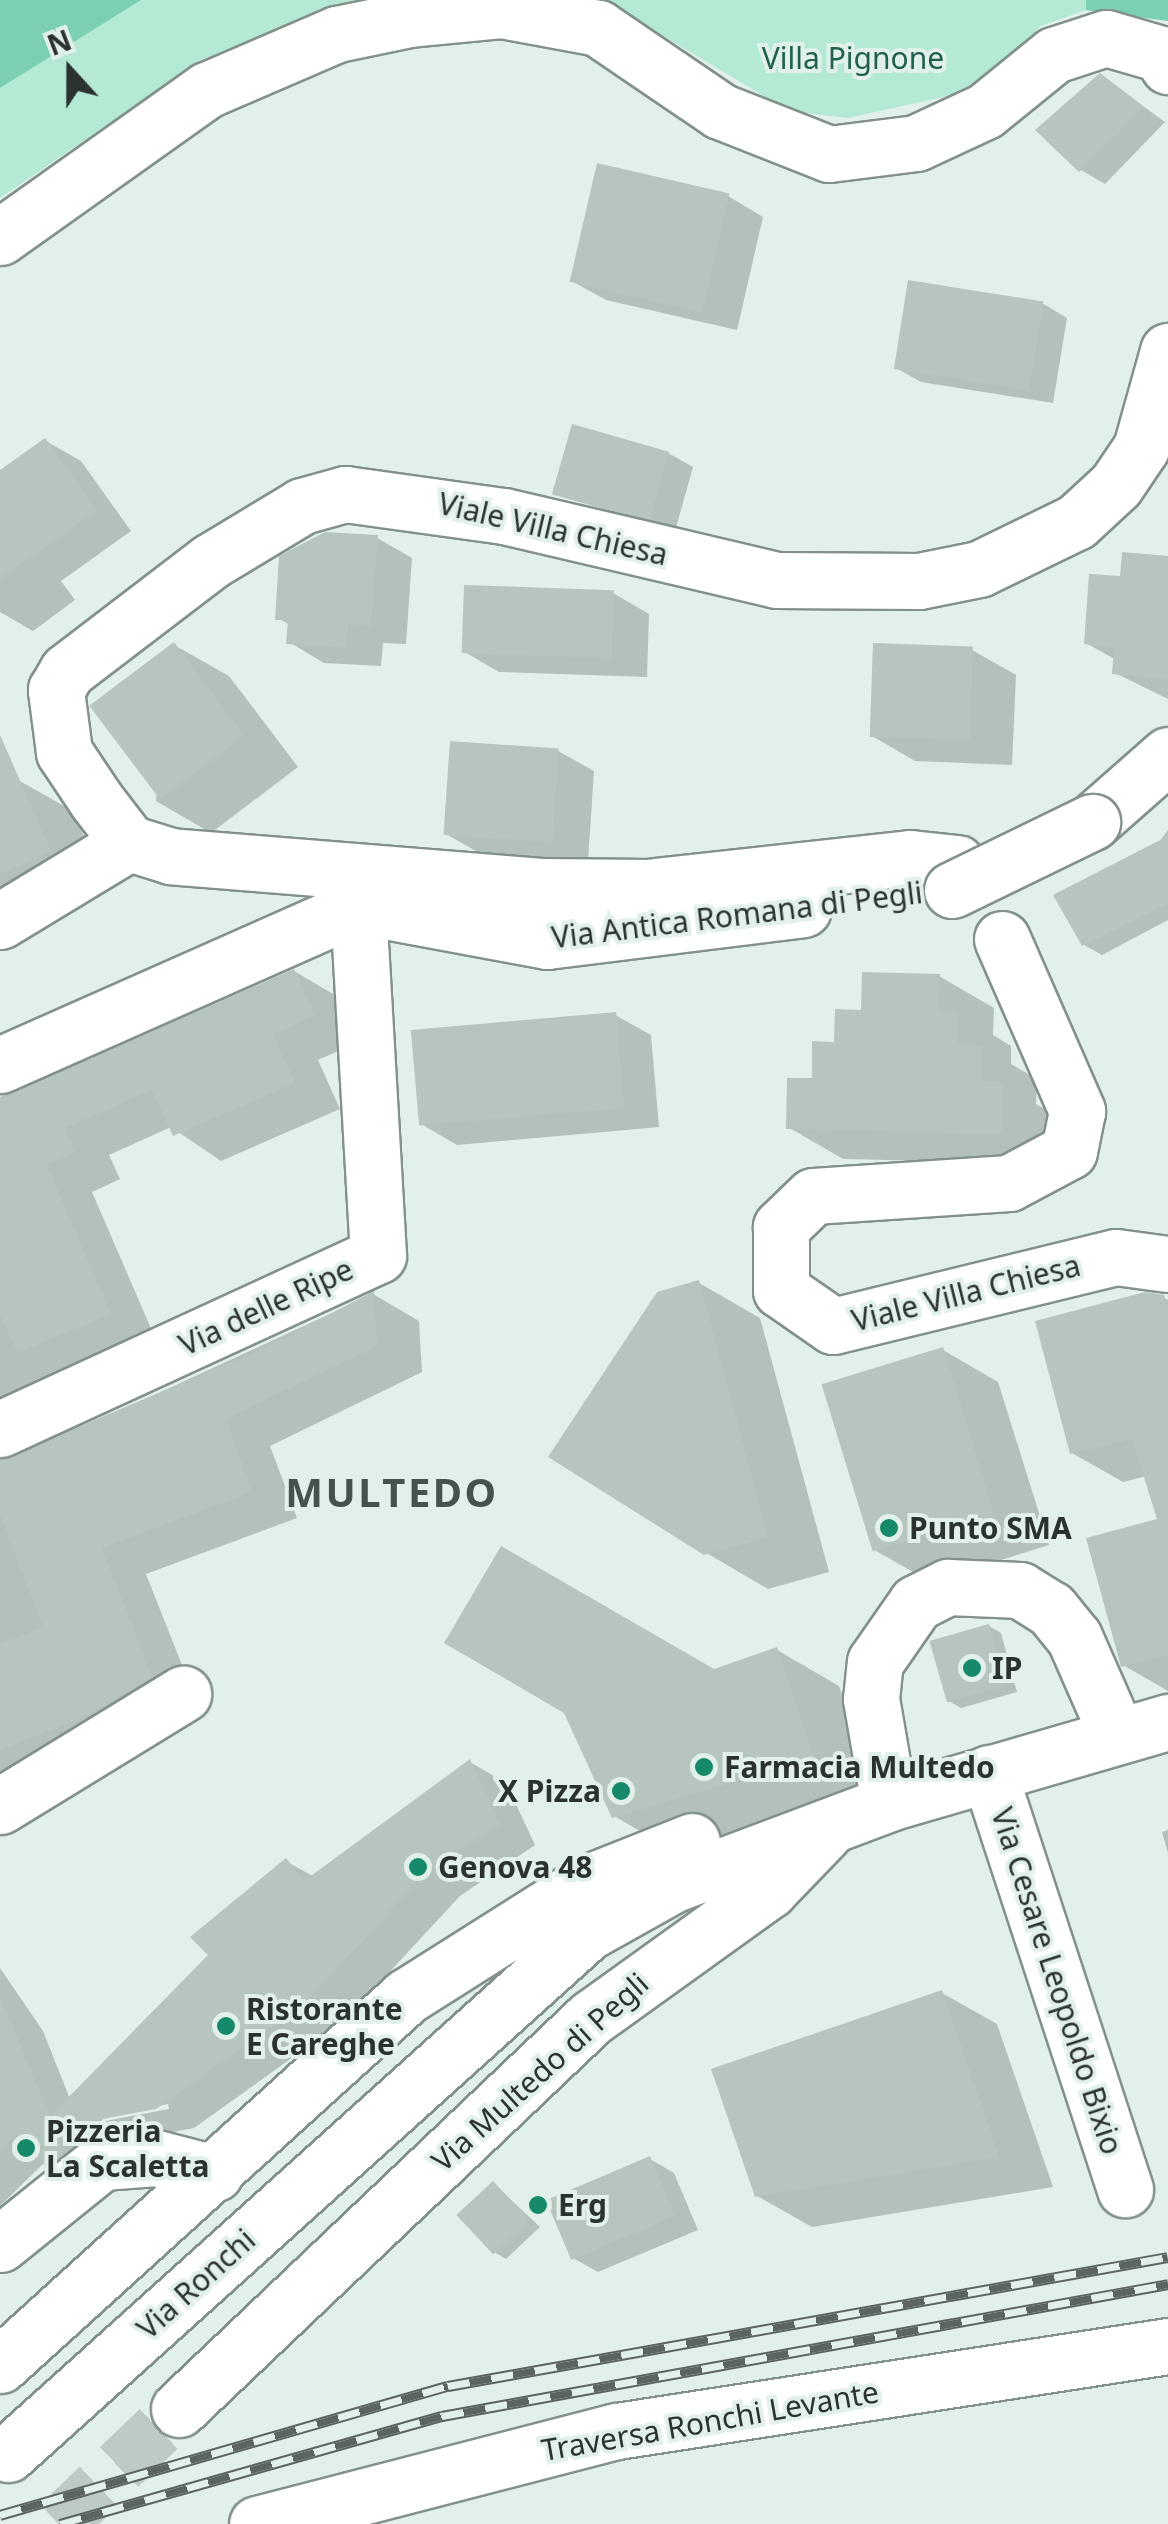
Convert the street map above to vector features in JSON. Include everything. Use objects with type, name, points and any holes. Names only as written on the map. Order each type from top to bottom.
[{"type":"street","points":[[0,238],[207,90],[337,34],[410,19],[488,9],[598,28],[720,111],[828,154],[916,143],[985,111],[1054,55],[1106,38],[1161,54],[1168,66]]},
{"type":"street","name":"Viale Villa Chiesa","points":[[130,843],[64,752],[56,690],[130,620],[302,506],[392,495],[776,580],[918,581],[1038,544],[1103,497],[1142,448],[1168,351]]},
{"type":"street","name":"Via Antica Romana di Pegli","points":[[358,906],[547,940],[954,877],[1092,822],[1168,755]]},
{"type":"street","points":[[0,921],[130,843],[171,856],[541,886],[649,887],[910,858],[954,877]]},
{"type":"street","name":"Via Antica Romana di Pegli","points":[[541,886],[547,940]]},
{"type":"street","points":[[0,1065],[358,906]]},
{"type":"street","name":"Via delle Ripe","points":[[0,1429],[378,1256],[358,906]]},
{"type":"street","name":"Viale Villa Chiesa","points":[[1002,939],[1077,1111],[1069,1151],[1009,1183],[812,1196],[782,1226],[782,1290],[795,1308],[833,1326],[1116,1256],[1168,1264]]},
{"type":"street","name":"Via Multedo di Pegli","points":[[255,2332],[287,2264],[386,2158],[384,2116],[588,1932],[674,1884],[889,1803],[1142,1729],[1052,1609],[1002,1586],[948,1587],[916,1603],[874,1662],[871,1699],[889,1803]]},
{"type":"street","points":[[0,1806],[184,1694]]},
{"type":"street","name":"Via Cesare Leopoldo Bixio","points":[[990,1774],[1125,2189]]},
{"type":"street","name":"Via Multedo di Pegli","points":[[0,2365],[215,2173],[300,2087],[408,1996],[584,1884],[714,1836],[833,1824]]},
{"type":"street","name":"Via Multedo di Pegli","points":[[179,2410],[255,2332],[591,2018],[769,1890],[833,1824]]},
{"type":"street","points":[[300,2087],[333,2082],[372,2098],[384,2116]]},
{"type":"street","name":"Via Ronchi","points":[[8,2454],[384,2116]]},
{"type":"street","points":[[0,2244],[102,2162],[156,2158],[215,2173]]},
{"type":"street","name":"Traversa Ronchi Levante","points":[[258,2524],[617,2431],[1168,2346]]},
{"type":"green space","points":[[0,0],[492,0],[371,1],[203,59],[0,198]]},
{"type":"green space","points":[[0,0],[141,0],[0,88]]},
{"type":"green space","name":"Villa Pignone","points":[[603,0],[1168,0],[1168,21],[1086,10],[1041,26],[970,91],[848,118],[789,111]]},
{"type":"green space","points":[[1086,0],[1168,0],[1168,21],[1086,10]]},
{"type":"building","points":[[1100,73],[1143,106],[1079,172],[1035,130]]},
{"type":"building","points":[[597,163],[730,194],[702,312],[570,282]]},
{"type":"building","points":[[908,280],[1043,301],[1029,390],[894,369]]},
{"type":"building","points":[[572,424],[669,452],[649,522],[552,494]]},
{"type":"building","points":[[45,438],[97,510],[0,579],[0,470]]},
{"type":"building","points":[[325,532],[378,535],[371,626],[348,624],[347,647],[286,644],[288,620],[275,620],[279,556]]},
{"type":"building","points":[[1122,552],[1168,556],[1168,679],[1112,674],[1114,647],[1084,644],[1089,574],[1120,576]]},
{"type":"building","points":[[464,585],[614,590],[612,658],[462,653]]},
{"type":"building","points":[[174,642],[244,735],[160,799],[89,706]]},
{"type":"building","points":[[873,643],[973,646],[970,740],[870,737]]},
{"type":"building","points":[[0,735],[51,851],[0,874]]},
{"type":"building","points":[[450,741],[559,749],[552,842],[443,835]]},
{"type":"building","points":[[1168,836],[1168,903],[1082,946],[1053,895]]},
{"type":"building","points":[[294,969],[315,1016],[273,1034],[295,1083],[173,1136],[152,1090],[65,1128],[75,1153],[47,1165],[111,1314],[17,1353],[0,1314],[0,1097]]},
{"type":"building","points":[[862,972],[940,974],[939,1012],[957,1012],[957,1044],[983,1045],[982,1082],[1003,1082],[1002,1134],[786,1129],[787,1078],[812,1078],[812,1041],[834,1042],[835,1009],[861,1010]]},
{"type":"building","points":[[616,1012],[624,1108],[419,1126],[411,1030]]},
{"type":"building","points":[[699,1280],[768,1537],[704,1555],[548,1457],[657,1292]]},
{"type":"building","points":[[374,1291],[377,1346],[226,1419],[252,1492],[102,1548],[152,1677],[87,1716],[0,1750],[0,1644],[43,1627],[0,1515],[0,1460],[267,1347]]},
{"type":"building","points":[[1145,1292],[1164,1295],[1168,1309],[1168,1655],[1121,1667],[1086,1538],[1157,1519],[1132,1439],[1070,1454],[1035,1321]]},
{"type":"building","points":[[943,1347],[994,1514],[873,1551],[822,1384]]},
{"type":"building","points":[[501,1546],[714,1669],[777,1647],[814,1758],[612,1818],[564,1713],[444,1643]]},
{"type":"building","points":[[989,1624],[1007,1686],[947,1703],[929,1641]]},
{"type":"building","points":[[470,1759],[500,1824],[423,1875],[308,2000],[156,2109],[54,2128],[64,2152],[46,2167],[18,2133],[0,2148],[0,1997],[50,2116],[208,1955],[190,1937],[286,1858],[304,1881]]},
{"type":"building","points":[[942,1990],[999,2157],[755,2197],[711,2069]]},
{"type":"building","points":[[650,2156],[675,2216],[571,2260],[546,2200]]},
{"type":"building","points":[[493,2181],[530,2220],[493,2255],[456,2215]]},
{"type":"tunnel","points":[[59,2524],[179,2409]]},
{"type":"railway","points":[[0,2515],[448,2386],[1168,2257]]},
{"type":"railway","points":[[60,2524],[442,2416],[1168,2284]]},
{"type":"place","name":"Punto SMA","points":[[889,1528]]},
{"type":"place","name":"IP","points":[[972,1668]]},
{"type":"place","name":"Farmacia Multedo","points":[[704,1767]]},
{"type":"place","name":"X Pizza","points":[[621,1791]]},
{"type":"place","name":"Genova 48","points":[[418,1867]]},
{"type":"place","name":"Ristorante E Careghe","points":[[226,2026]]},
{"type":"place","name":"Pizzeria La Scaletta","points":[[26,2148]]},
{"type":"place","name":"Erg","points":[[538,2205]]},
{"type":"district","name":"MULTEDO","points":[[392,1492]]}]
